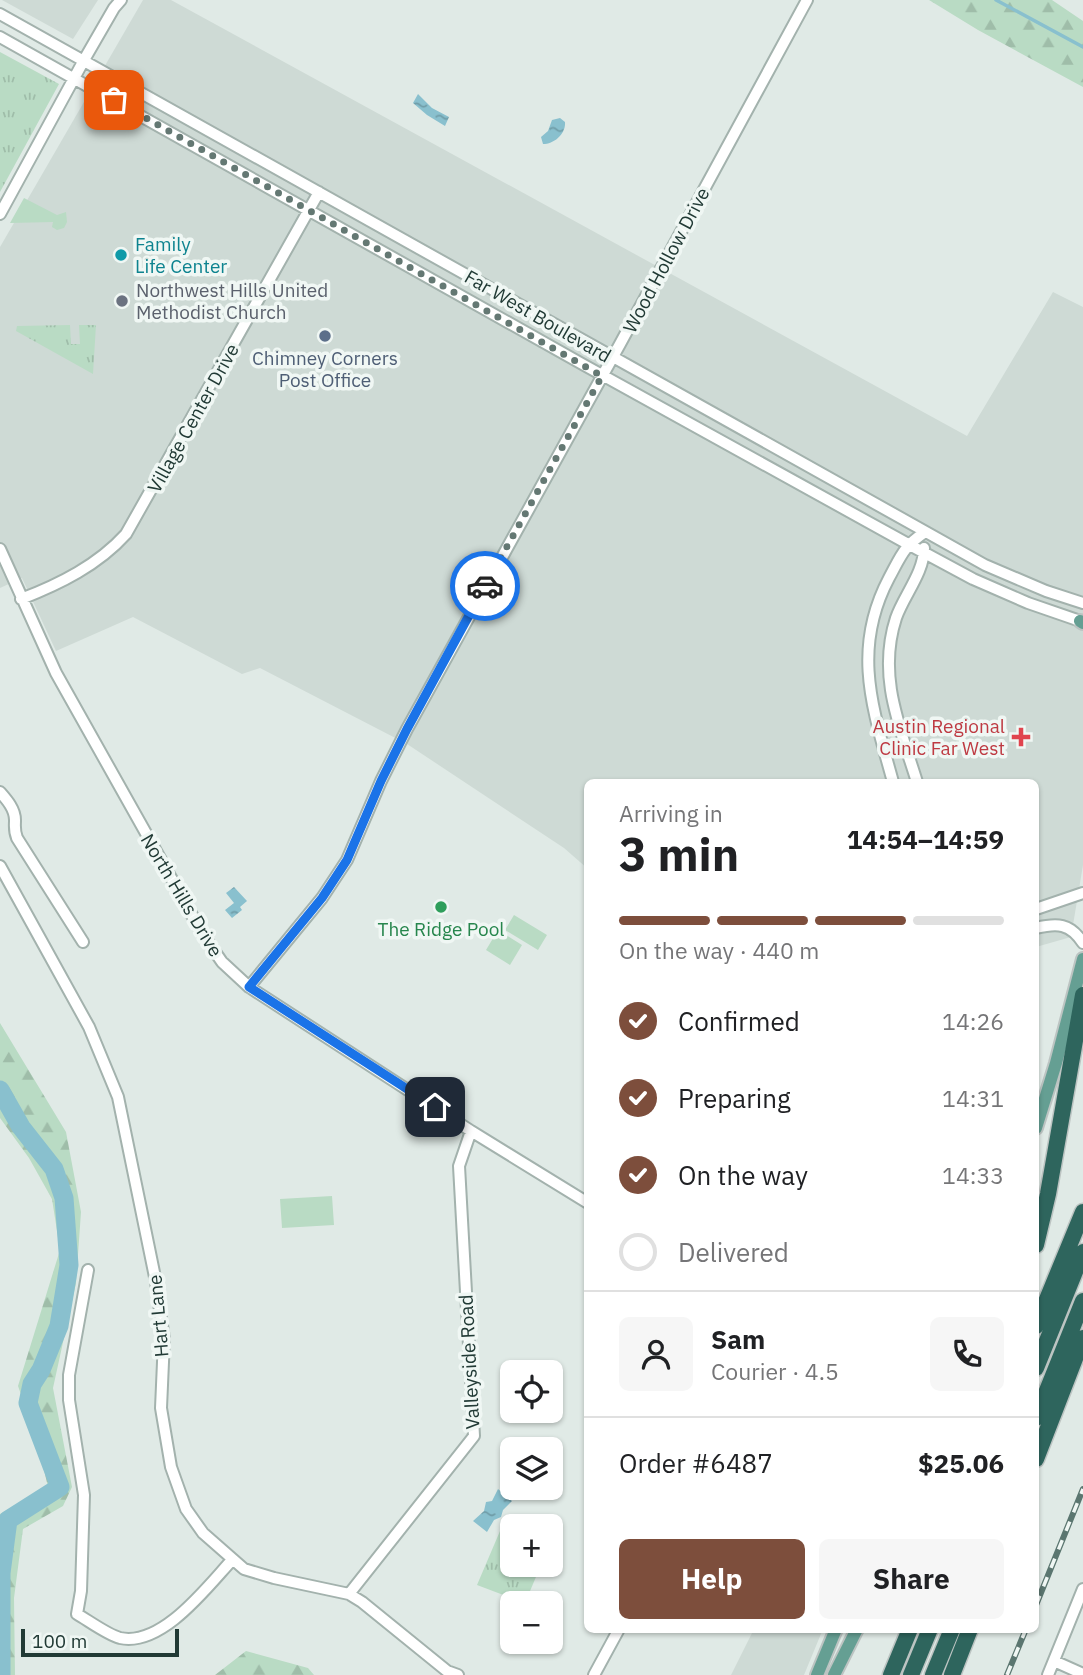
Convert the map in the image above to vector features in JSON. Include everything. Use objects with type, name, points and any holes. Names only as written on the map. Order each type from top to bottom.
[{"type":"highway","points":[[1039,1232],[1083,995]]},
{"type":"highway","points":[[1039,1319],[1083,1212]]},
{"type":"highway","points":[[1039,1361],[1083,1252]]},
{"type":"highway","points":[[1039,1411],[1083,1301]]},
{"type":"highway","points":[[1039,1451],[1083,1338]]},
{"type":"highway","points":[[891,1675],[908,1633]]},
{"type":"highway","points":[[911,1675],[928,1633]]},
{"type":"highway","points":[[952,1675],[968,1633]]},
{"type":"highway","points":[[934,1675],[949,1636]]},
{"type":"main road","points":[[1039,1118],[1083,959]]},
{"type":"main road","points":[[817,1675],[834,1633]]},
{"type":"main road","points":[[834,1675],[855,1633]]},
{"type":"street","points":[[0,214],[84,60],[121,0]]},
{"type":"street","name":"Wood Hollow Drive","points":[[249,987],[322,898],[347,860],[407,729],[807,0]]},
{"type":"street","name":"Far West Boulevard","points":[[0,14],[925,533],[985,565],[1046,591],[1083,603]]},
{"type":"street","name":"Far West Boulevard","points":[[0,37],[602,376],[924,553],[1028,603],[1082,622]]},
{"type":"street","name":"Village Center Drive","points":[[22,599],[82,570],[114,547],[126,534],[319,192]]},
{"type":"street","points":[[892,779],[870,688],[867,661],[870,626],[875,608],[908,544],[925,533]]},
{"type":"street","points":[[916,779],[892,699],[887,656],[896,618],[924,553],[925,533]]},
{"type":"street","name":"North Hills Drive","points":[[0,549],[56,673],[202,933],[222,962],[249,987],[471,1131],[584,1201]]},
{"type":"street","points":[[884,748],[903,736]]},
{"type":"street","points":[[0,792],[15,817],[17,838],[83,942]]},
{"type":"street","name":"Hart Lane","points":[[0,866],[89,1027],[118,1097],[156,1282],[164,1339],[161,1408],[171,1467],[186,1509],[203,1533],[244,1569],[272,1578],[349,1594],[450,1673]]},
{"type":"street","points":[[1039,908],[1083,893]]},
{"type":"street","points":[[1039,927],[1059,924],[1067,926],[1075,931],[1083,943]]},
{"type":"street","name":"Valleyside Road","points":[[349,1594],[474,1436],[459,1166],[471,1131]]},
{"type":"street","points":[[88,1270],[69,1375],[69,1400],[84,1495],[81,1591],[77,1614],[120,1638],[154,1632],[171,1624],[232,1560]]},
{"type":"street","points":[[1048,1675],[1083,1589]]},
{"type":"street","points":[[594,1675],[617,1633]]},
{"type":"street","points":[[1054,1661],[1083,1674]]},
{"type":"shaded area","points":[[2,0],[98,0],[73,39]]},
{"type":"shaded area","points":[[143,0],[171,0],[967,436],[1053,292],[1083,307],[1083,865],[1071,937],[1039,946],[1039,779],[584,779],[584,866],[564,848],[407,744],[260,668],[242,674],[133,617],[56,651],[22,578],[0,588],[0,247]]},
{"type":"shaded area","points":[[752,1633],[821,1633],[804,1675],[731,1675]]},
{"type":"green space","points":[[929,0],[1052,0],[1083,21],[1083,87],[978,30]]},
{"type":"green space","points":[[0,52],[59,84],[0,192]]},
{"type":"green space","points":[[24,198],[57,215],[66,212],[67,222],[64,228],[57,230],[52,227],[53,222],[10,223]]},
{"type":"green space","points":[[70,325],[71,344],[80,344],[79,325],[96,325],[93,374],[16,331],[17,326]]},
{"type":"green space","points":[[514,915],[547,935],[538,950],[505,930]]},
{"type":"green space","points":[[498,930],[522,945],[510,965],[486,950]]},
{"type":"green space","points":[[0,1023],[66,1132],[81,1212],[76,1283],[53,1388],[72,1487],[63,1506],[23,1529],[14,1598],[15,1675],[0,1675],[0,1514],[48,1487],[37,1440],[18,1386],[60,1250],[52,1199],[29,1158],[0,1118]]},
{"type":"green space","points":[[332,1196],[334,1225],[282,1228],[280,1199]]},
{"type":"green space","points":[[500,1531],[500,1577],[536,1577],[530,1591],[500,1591],[500,1594],[477,1585]]},
{"type":"green space","points":[[246,1651],[308,1668],[314,1675],[215,1675]]},
{"type":"water","points":[[418,94],[432,108],[449,117],[445,126],[413,103]]},
{"type":"water","points":[[560,118],[565,122],[561,134],[551,142],[543,144],[541,137],[548,131],[552,120]]},
{"type":"water","points":[[234,887],[247,901],[240,907],[242,910],[232,918],[225,910],[234,903],[226,893]]},
{"type":"water","points":[[498,1489],[500,1500],[512,1501],[487,1532],[473,1521],[484,1511],[486,1502],[492,1501]]},
{"type":"waterway","points":[[996,0],[1083,47]]},
{"type":"waterway","points":[[0,1090],[21,1127],[54,1169],[64,1198],[69,1265],[59,1326],[41,1370],[32,1384],[28,1403],[60,1487],[8,1520],[1,1573],[1,1675]]},
{"type":"railway","points":[[1039,1598],[1083,1489]]},
{"type":"railway","points":[[1007,1675],[1024,1633]]},
{"type":"way so far","points":[[114,100],[602,376],[485,586]]},
{"type":"place","name":"Family Life Center","points":[[121,255]]},
{"type":"place","name":"Northwest Hills United Methodist Church","points":[[122,301]]},
{"type":"place","name":"Chimney Corners Post Office","points":[[325,336]]},
{"type":"place","name":"Austin Regional Clinic Far West","points":[[1021,737]]},
{"type":"place","name":"The Ridge Pool","points":[[441,907]]},
{"type":"route","points":[[435,1107],[249,987],[328,891],[347,860],[407,729],[485,586]]}]
